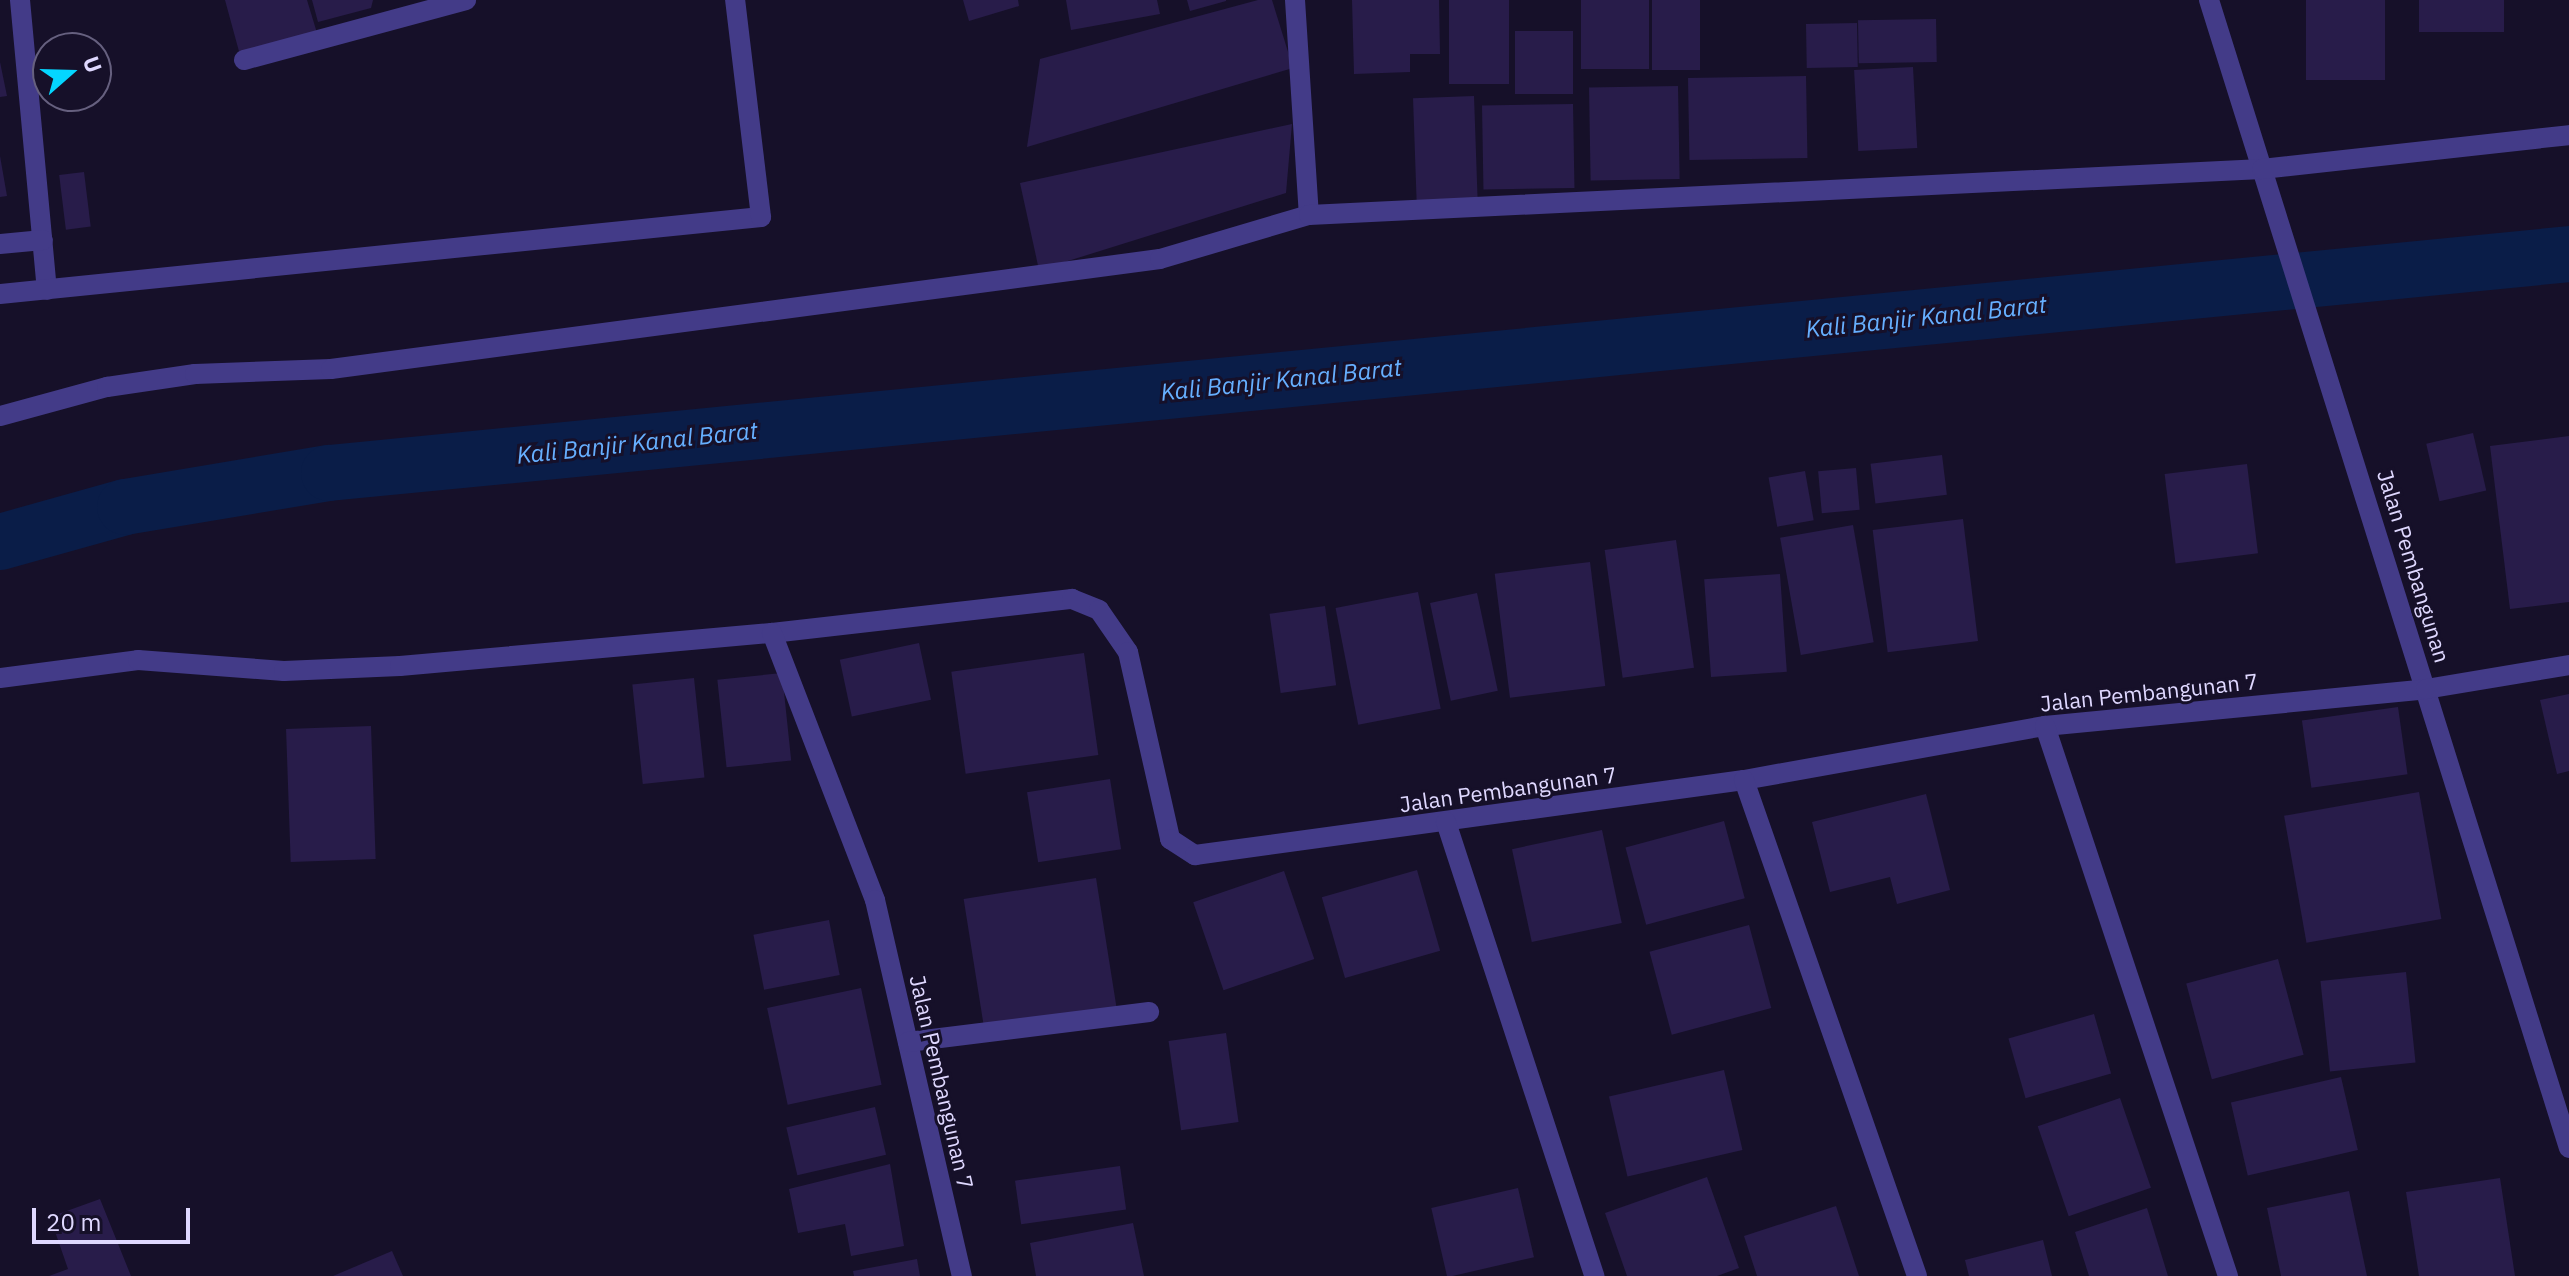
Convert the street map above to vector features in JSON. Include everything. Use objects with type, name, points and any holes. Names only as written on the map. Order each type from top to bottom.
[{"type":"street","points":[[20,0],[47,290]]},
{"type":"street","points":[[244,60],[466,0]]},
{"type":"street","points":[[0,294],[761,217],[735,0]]},
{"type":"street","points":[[1295,0],[1309,215]]},
{"type":"street","name":"Jalan Pembangunan","points":[[2209,0],[2327,368],[2569,1148]]},
{"type":"street","points":[[0,416],[107,387],[195,374],[331,369],[1160,259],[1309,215],[2262,169],[2569,135]]},
{"type":"street","points":[[0,244],[43,240]]},
{"type":"street","name":"Jalan Pembangunan 7","points":[[0,678],[138,660],[284,671],[400,666],[772,633],[1072,599],[1117,626],[1170,839],[1195,855],[1744,780],[2045,726],[2426,689],[2569,665]]},
{"type":"street","name":"Jalan Pembangunan 7","points":[[772,633],[875,900],[962,1276]]},
{"type":"street","points":[[2045,726],[2228,1276]]},
{"type":"street","points":[[1744,780],[1917,1276]]},
{"type":"street","points":[[1446,822],[1594,1276]]},
{"type":"street","points":[[908,1042],[1149,1012]]},
{"type":"building","points":[[225,0],[307,0],[317,33],[240,55]]},
{"type":"building","points":[[312,0],[373,0],[371,8],[318,22]]},
{"type":"building","points":[[963,0],[1018,0],[1019,6],[969,21]]},
{"type":"building","points":[[1066,0],[1157,0],[1160,14],[1071,30]]},
{"type":"building","points":[[1187,0],[1226,0],[1226,1],[1190,11]]},
{"type":"building","points":[[1258,0],[1272,0],[1293,68],[1027,147],[1040,59]]},
{"type":"building","points":[[1352,0],[1439,0],[1440,54],[1410,54],[1410,72],[1354,74]]},
{"type":"building","points":[[1449,0],[1509,0],[1509,84],[1449,84]]},
{"type":"building","points":[[1581,0],[1649,0],[1649,69],[1581,69]]},
{"type":"building","points":[[1652,0],[1700,0],[1700,70],[1652,70]]},
{"type":"building","points":[[2306,0],[2385,0],[2385,80],[2306,80]]},
{"type":"building","points":[[2419,0],[2504,0],[2504,32],[2419,32]]},
{"type":"building","points":[[1936,19],[1937,62],[1859,63],[1858,20]]},
{"type":"building","points":[[1857,23],[1858,67],[1807,68],[1806,24]]},
{"type":"building","points":[[1515,31],[1573,31],[1573,94],[1515,94]]},
{"type":"building","points":[[0,62],[7,96],[0,97]]},
{"type":"building","points":[[1913,67],[1917,148],[1858,151],[1854,70]]},
{"type":"building","points":[[1806,76],[1807,158],[1689,160],[1688,78]]},
{"type":"building","points":[[1678,86],[1680,179],[1591,181],[1589,88]]},
{"type":"building","points":[[1474,96],[1478,206],[1417,208],[1413,98]]},
{"type":"building","points":[[1573,104],[1574,188],[1483,190],[1482,106]]},
{"type":"building","points":[[1292,124],[1286,193],[1039,270],[1020,183]]},
{"type":"building","points":[[0,156],[7,196],[0,197]]},
{"type":"building","points":[[84,172],[91,227],[66,230],[59,175]]},
{"type":"building","points":[[2473,433],[2486,490],[2440,501],[2426,444]]},
{"type":"building","points":[[2569,436],[2569,602],[2510,609],[2490,446]]},
{"type":"building","points":[[1942,455],[1947,495],[1875,503],[1871,464]]},
{"type":"building","points":[[2247,464],[2258,553],[2176,563],[2165,474]]},
{"type":"building","points":[[1856,468],[1860,510],[1822,513],[1818,471]]},
{"type":"building","points":[[1805,471],[1814,520],[1777,527],[1769,477]]},
{"type":"building","points":[[1963,519],[1978,641],[1888,652],[1873,530]]},
{"type":"building","points":[[1853,525],[1874,642],[1801,655],[1780,538]]},
{"type":"building","points":[[1676,540],[1694,668],[1623,678],[1605,550]]},
{"type":"building","points":[[1590,562],[1605,686],[1510,698],[1495,574]]},
{"type":"building","points":[[1780,574],[1787,672],[1711,677],[1704,579]]},
{"type":"building","points":[[1418,592],[1441,709],[1358,725],[1336,608]]},
{"type":"building","points":[[1477,593],[1498,691],[1451,701],[1430,603]]},
{"type":"building","points":[[1325,606],[1336,685],[1281,693],[1270,614]]},
{"type":"building","points":[[919,643],[931,700],[852,717],[840,660]]},
{"type":"building","points":[[1084,653],[1098,755],[966,774],[951,672]]},
{"type":"building","points":[[782,673],[791,761],[727,767],[717,680]]},
{"type":"building","points":[[694,678],[704,777],[643,784],[632,684]]},
{"type":"building","points":[[2569,694],[2569,771],[2557,774],[2540,700]]},
{"type":"building","points":[[2398,707],[2407,774],[2311,788],[2302,720]]},
{"type":"building","points":[[371,726],[376,859],[291,862],[286,729]]},
{"type":"building","points":[[1110,779],[1121,849],[1038,862],[1027,792]]},
{"type":"building","points":[[2419,792],[2441,919],[2306,943],[2284,816]]},
{"type":"building","points":[[1926,794],[1950,890],[1897,904],[1890,877],[1830,892],[1812,822]]},
{"type":"building","points":[[1724,821],[1745,898],[1646,925],[1625,847]]},
{"type":"building","points":[[1602,830],[1622,923],[1532,942],[1512,849]]},
{"type":"building","points":[[1417,870],[1440,951],[1345,978],[1322,897]]},
{"type":"building","points":[[1284,871],[1314,959],[1224,990],[1193,902]]},
{"type":"building","points":[[1096,878],[1117,1008],[984,1029],[964,899]]},
{"type":"building","points":[[829,920],[840,975],[764,990],[753,935]]},
{"type":"building","points":[[1749,925],[1771,1008],[1672,1035],[1650,952]]},
{"type":"building","points":[[2278,959],[2304,1055],[2212,1079],[2186,984]]},
{"type":"building","points":[[2406,972],[2416,1063],[2330,1071],[2320,981]]},
{"type":"building","points":[[861,988],[882,1085],[788,1105],[767,1008]]},
{"type":"building","points":[[2094,1014],[2111,1074],[2026,1098],[2008,1039]]},
{"type":"building","points":[[1226,1033],[1239,1122],[1181,1130],[1169,1041]]},
{"type":"building","points":[[1724,1070],[1742,1150],[1627,1176],[1609,1097]]},
{"type":"building","points":[[2341,1077],[2358,1150],[2248,1175],[2231,1102]]},
{"type":"building","points":[[2120,1098],[2151,1188],[2069,1216],[2038,1126]]},
{"type":"building","points":[[875,1107],[886,1155],[797,1175],[786,1127]]},
{"type":"building","points":[[890,1164],[904,1246],[851,1256],[845,1224],[798,1233],[789,1189]]},
{"type":"building","points":[[1120,1166],[1126,1210],[1021,1224],[1015,1181]]},
{"type":"building","points":[[1707,1177],[1739,1268],[1717,1276],[1627,1276],[1605,1213]]},
{"type":"building","points":[[2500,1178],[2515,1276],[2419,1276],[2406,1192]]},
{"type":"building","points":[[1518,1188],[1534,1257],[1447,1276],[1431,1208]]},
{"type":"building","points":[[2349,1191],[2367,1276],[2281,1276],[2267,1208]]},
{"type":"building","points":[[100,1199],[131,1276],[49,1276],[68,1269],[50,1217]]},
{"type":"building","points":[[1836,1206],[1859,1276],[1757,1276],[1744,1236]]},
{"type":"building","points":[[2147,1208],[2168,1276],[2089,1276],[2075,1232]]},
{"type":"building","points":[[1133,1223],[1144,1276],[1036,1276],[1030,1243]]},
{"type":"building","points":[[2043,1240],[2052,1276],[1969,1276],[1965,1260]]},
{"type":"building","points":[[392,1251],[403,1276],[333,1276]]},
{"type":"building","points":[[917,1259],[920,1276],[854,1276],[853,1271]]},
{"type":"waterway","name":"Kali Banjir Kanal Barat","points":[[0,542],[125,507],[329,473],[2569,254]]}]
